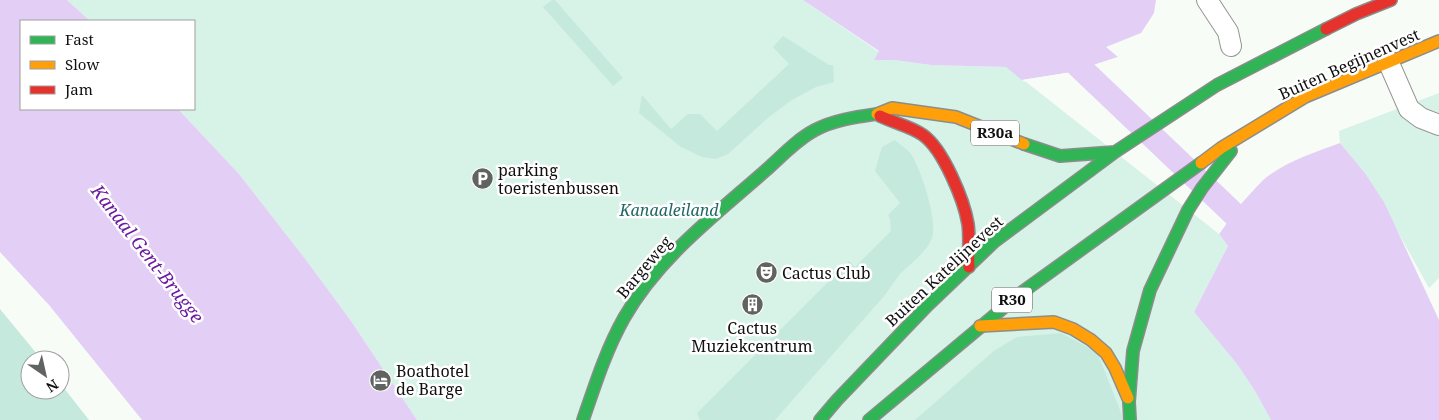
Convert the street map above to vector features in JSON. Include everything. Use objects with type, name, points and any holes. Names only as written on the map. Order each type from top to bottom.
[{"type":"main road","name":"Buiten Katelijnevest","points":[[820,420],[927,306],[994,242],[1114,152],[1217,85],[1280,51],[1356,14],[1391,0]]},
{"type":"main road","name":"Buiten Begijnenvest","points":[[1225,151],[1247,132],[1306,97],[1439,41]]},
{"type":"main road","name":"R30a","points":[[877,114],[892,108],[956,117],[1014,141],[1060,156],[1114,152]]},
{"type":"main road","points":[[877,114],[889,121],[907,126],[930,140],[946,165],[967,220],[968,267]]},
{"type":"main road","name":"Bargeweg","points":[[582,420],[605,357],[622,321],[641,292],[671,257],[734,197],[798,142],[821,127],[846,118],[877,114]]},
{"type":"main road","points":[[1130,420],[1129,402],[1133,351],[1150,290],[1188,210],[1225,151]]},
{"type":"main road","name":"R30","points":[[869,420],[1021,293],[1162,190],[1225,151]]},
{"type":"main road","points":[[980,326],[1054,322],[1073,329],[1091,340],[1106,353],[1115,368],[1129,402]]},
{"type":"street","points":[[1207,0],[1228,32],[1230,46]]},
{"type":"street","points":[[1395,59],[1401,91],[1410,109],[1421,118],[1439,125]]},
{"type":"green space","name":"Kanaaleiland","points":[[67,0],[803,0],[879,52],[874,60],[894,60],[931,65],[1007,67],[1219,234],[1228,246],[1194,312],[1237,364],[1271,420],[417,420],[351,321],[306,260],[239,174],[179,110],[195,110],[195,20],[89,20]]},
{"type":"green space","points":[[552,0],[555,0],[623,78],[613,86],[543,7]]},
{"type":"green space","points":[[783,36],[829,65],[833,65],[834,82],[816,87],[792,100],[769,117],[728,154],[715,159],[702,157],[681,147],[639,113],[642,95],[671,129],[688,114],[700,114],[717,131],[789,64],[773,47]]},
{"type":"green space","points":[[1439,93],[1439,278],[1429,288],[1393,223],[1384,202],[1365,173],[1340,143],[1339,131]]},
{"type":"green space","points":[[895,140],[908,151],[919,170],[933,220],[930,243],[901,273],[885,295],[775,420],[700,420],[697,413],[849,261],[855,267],[891,231],[888,215],[900,203],[875,171],[882,147]]},
{"type":"green space","points":[[0,309],[34,350],[20,350],[20,400],[70,400],[70,396],[89,420],[0,420]]},
{"type":"green space","points":[[1061,333],[1097,352],[1124,420],[915,420],[995,350],[1017,337]]},
{"type":"water","name":"Kanaal Gent-Brugge","points":[[0,0],[67,0],[89,20],[20,20],[20,110],[179,110],[239,174],[306,260],[351,321],[417,420],[142,420],[49,305],[0,252]]},
{"type":"water","points":[[803,0],[1156,0],[1154,13],[1141,33],[1106,47],[1118,57],[1072,72],[1022,80],[1006,67],[931,65],[894,60],[874,60],[879,51]]},
{"type":"water","points":[[1340,143],[1365,173],[1384,202],[1439,320],[1439,420],[1271,420],[1237,364],[1194,312],[1228,246],[1219,234],[1249,195],[1268,176],[1278,170],[1298,159]]},
{"type":"pier","points":[[1341,0],[1439,0],[1439,63],[1376,33]]},
{"type":"pier","points":[[1118,57],[1119,59],[1073,75],[1025,82],[1022,80],[1072,72]]},
{"type":"pier","points":[[1259,181],[1261,182],[1240,205],[1219,234],[1217,233],[1238,204]]},
{"type":"waterway","points":[[1056,50],[1068,56],[1257,236]]},
{"type":"traffic: fast","points":[[820,420],[927,306],[994,242],[1115,152],[1217,85],[1326,29]]},
{"type":"traffic: fast","points":[[583,420],[606,355],[624,318],[653,276],[670,257],[707,221],[808,134],[837,121],[877,114]]},
{"type":"traffic: fast","points":[[1024,144],[1060,156],[1115,152]]},
{"type":"traffic: fast","points":[[1129,402],[1133,351],[1150,290],[1188,210],[1202,188],[1231,151]]},
{"type":"traffic: fast","points":[[869,420],[1021,293],[1201,163]]},
{"type":"traffic: fast","points":[[1129,402],[1130,420]]},
{"type":"traffic: slow","points":[[1201,163],[1221,148],[1305,97],[1439,41]]},
{"type":"traffic: slow","points":[[877,114],[892,108],[956,117],[1024,144]]},
{"type":"traffic: slow","points":[[980,326],[1054,322],[1073,329],[1091,340],[1106,353],[1128,398]]},
{"type":"traffic: jam","points":[[1326,29],[1391,0]]},
{"type":"traffic: jam","points":[[880,116],[923,135],[938,151],[952,176],[966,214],[969,229],[969,267]]},
{"type":"place","name":"parking toeristenbussen","points":[[482,179]]},
{"type":"place","name":"Cactus Club","points":[[766,273]]},
{"type":"place","name":"Cactus Muziekcentrum","points":[[752,304]]},
{"type":"place","name":"Boathotel de Barge","points":[[380,380]]}]
